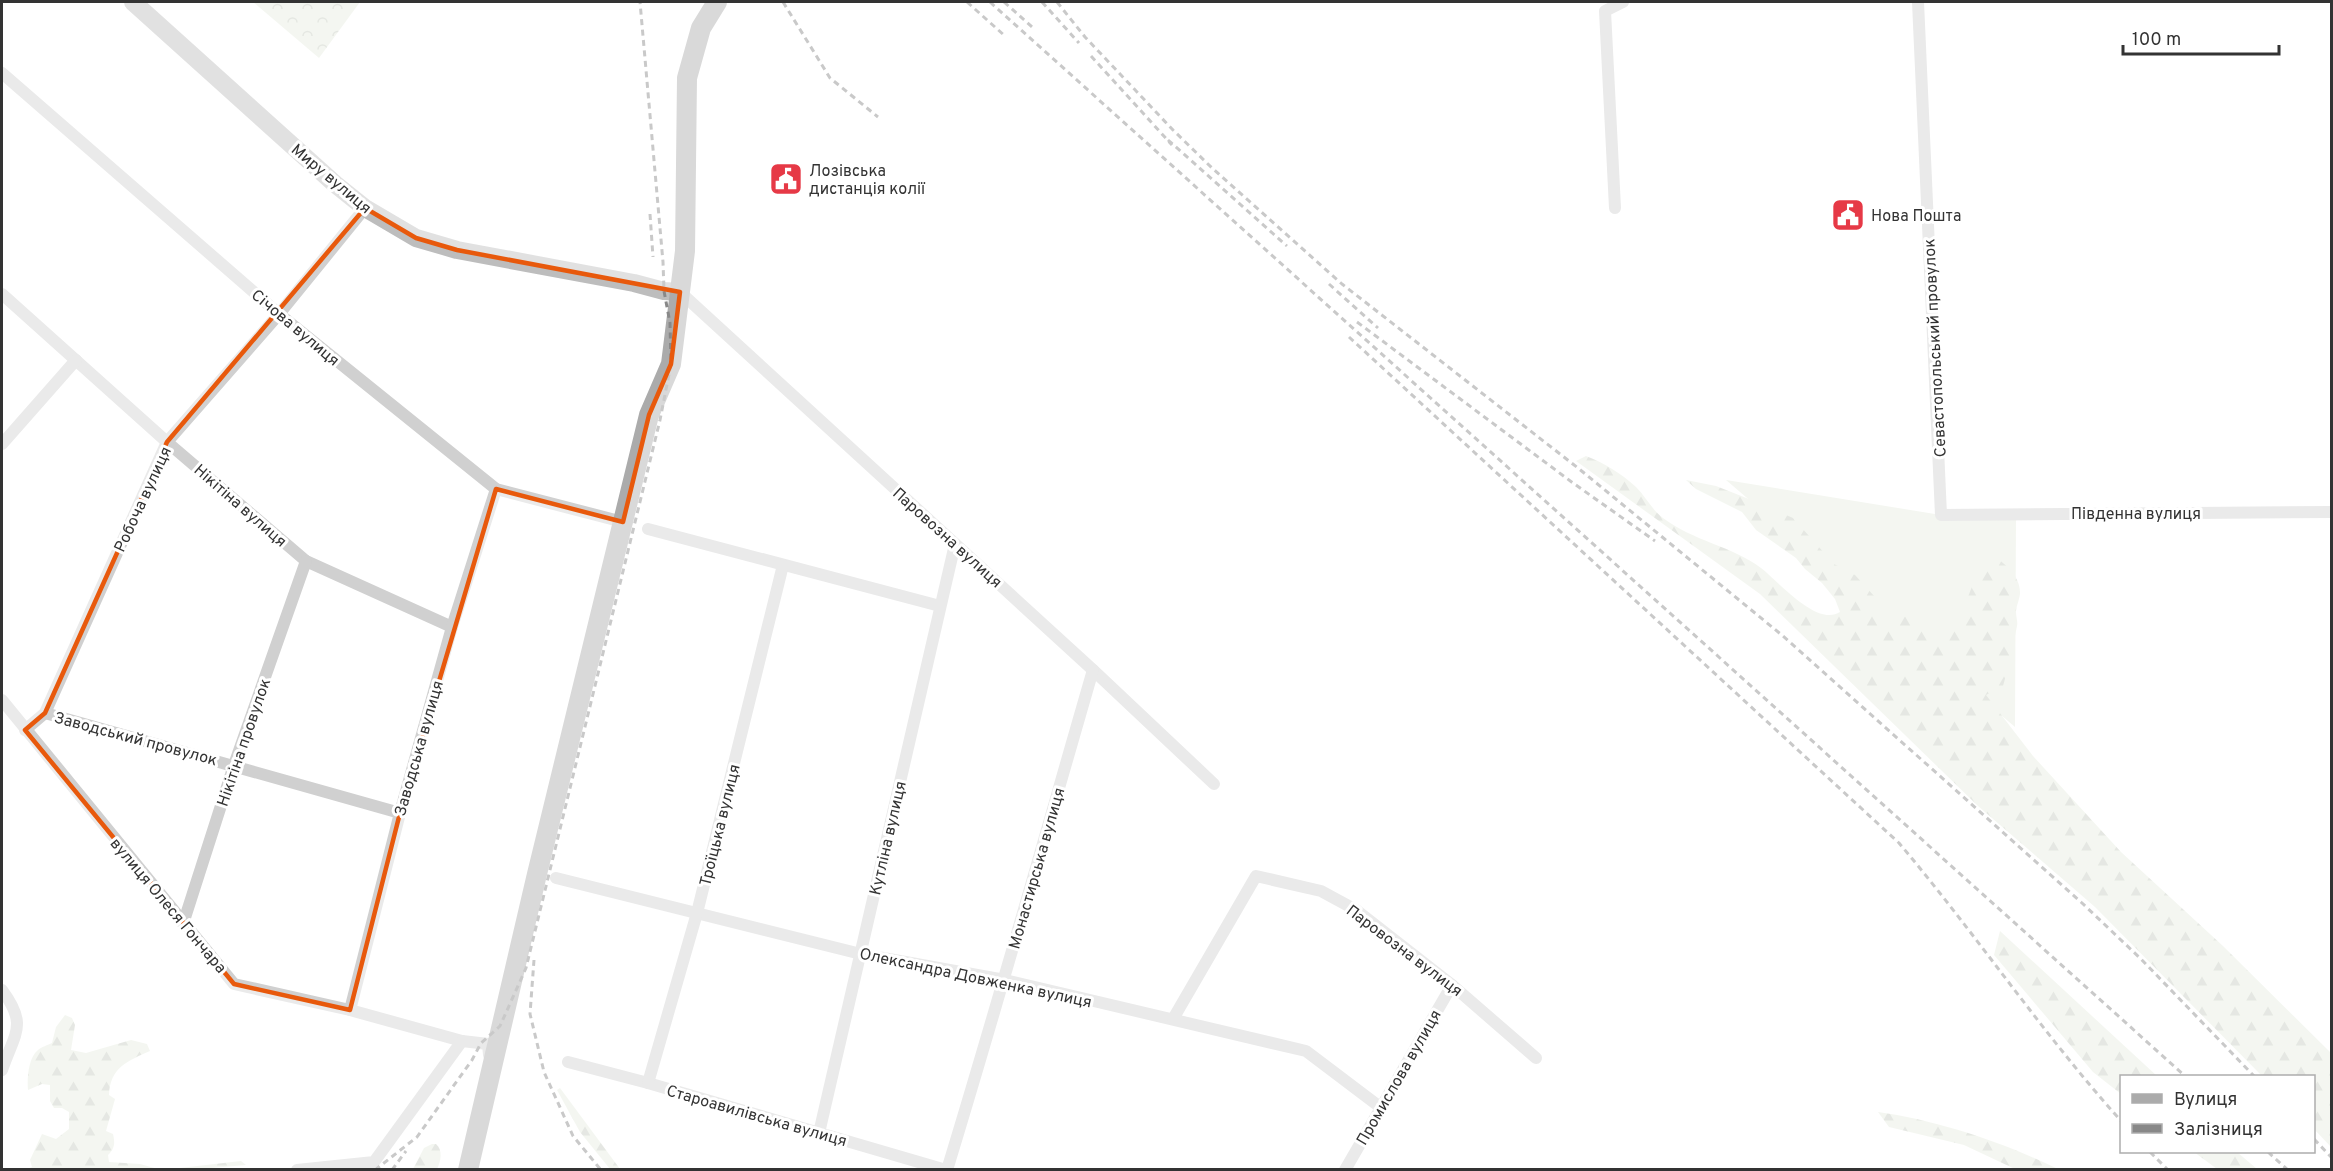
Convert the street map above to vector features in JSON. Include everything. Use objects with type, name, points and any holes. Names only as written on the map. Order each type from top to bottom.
[{"type":"main road","name":"Миру вулиця","points":[[133,2],[335,184],[365,208],[416,238],[457,250],[634,283],[664,291],[680,292]]},
{"type":"main road","points":[[468,1170],[649,415],[670,364],[685,251],[687,78],[701,28],[717,2]]},
{"type":"street","points":[[1616,208],[1605,11],[1623,2]]},
{"type":"street","name":"Севастопольський провулок","points":[[1918,2],[1941,515]]},
{"type":"street","name":"Січова вулиця","points":[[2,73],[279,314],[496,489],[623,522]]},
{"type":"street","name":"Робоча вулиця","points":[[25,730],[45,713],[167,442],[279,314],[365,208]]},
{"type":"street","name":"Паровозна вулиця","points":[[680,292],[1093,670],[1214,784]]},
{"type":"street","name":"Нікітіна вулиця","points":[[2,294],[167,442],[306,561],[452,627]]},
{"type":"street","points":[[2,444],[76,360]]},
{"type":"street","name":"Заводська вулиця","points":[[350,1010],[400,813],[452,627],[496,489]]},
{"type":"street","name":"Південна вулиця","points":[[1941,515],[2331,512]]},
{"type":"street","points":[[648,529],[940,606]]},
{"type":"street","name":"Кутліна вулиця","points":[[819,1133],[955,544]]},
{"type":"street","name":"Нікітіна провулок","points":[[183,924],[234,765],[306,561]]},
{"type":"street","name":"Троїцька вулиця","points":[[648,1083],[697,913],[783,565]]},
{"type":"street","name":"Монастирська вулиця","points":[[946,1170],[1005,980],[1093,670]]},
{"type":"street","name":"вулиця Олеся Гончара","points":[[2,700],[234,984],[350,1010],[462,1041],[488,1044],[489,1055]]},
{"type":"street","name":"Заводський провулок","points":[[45,713],[400,813]]},
{"type":"street","name":"Паровозна вулиця","points":[[1173,1019],[1256,876],[1321,891],[1356,910],[1452,985],[1536,1058]]},
{"type":"street","name":"Олександра Довженка вулиця","points":[[556,878],[861,954],[1005,980],[1306,1051],[1380,1107]]},
{"type":"street","name":"Промислова вулиця","points":[[1345,1170],[1452,985]]},
{"type":"street","points":[[2,990],[17,1012],[18,1025],[2,1070]]},
{"type":"street","points":[[297,1170],[374,1162],[462,1041]]},
{"type":"street","name":"Староавилівська вулиця","points":[[568,1062],[946,1170]]},
{"type":"highlighted area","points":[[365,208],[416,238],[457,250],[680,292],[671,364],[649,415],[623,522],[496,489],[400,813],[350,1010],[234,984],[25,730],[45,713],[167,442]]},
{"type":"green space","points":[[253,2],[360,2],[319,58]]},
{"type":"green space","points":[[1586,456],[1606,465],[1636,487],[1659,515],[1687,532],[1750,560],[1799,601],[1820,613],[1831,615],[1840,612],[1835,599],[1822,583],[1796,558],[1756,530],[1742,512],[1696,489],[1686,480],[1716,486],[1793,518],[1834,564],[1855,575],[1875,597],[1885,614],[1912,618],[1938,634],[1950,631],[1957,624],[1972,587],[1985,564],[1995,557],[2004,564],[2016,577],[2020,588],[2016,612],[2017,624],[2003,686],[1986,695],[2033,756],[2121,852],[2223,946],[2331,1053],[2331,1147],[2315,1130],[2315,1075],[2261,1075],[2095,907],[1978,806],[1760,594],[1576,461]]},
{"type":"green space","points":[[1726,480],[1941,515],[2016,514],[2015,727]]},
{"type":"green space","points":[[2000,931],[2156,1075],[2120,1075],[2120,1093],[2093,1072],[1994,955]]},
{"type":"green space","points":[[65,1015],[72,1018],[75,1025],[71,1050],[86,1053],[131,1040],[147,1044],[150,1051],[122,1066],[110,1085],[109,1095],[115,1099],[106,1131],[113,1134],[114,1143],[108,1155],[109,1162],[140,1164],[158,1169],[27,1169],[32,1167],[30,1160],[42,1134],[56,1139],[69,1129],[69,1112],[62,1108],[54,1108],[50,1101],[50,1085],[42,1084],[28,1090],[32,1058],[39,1049],[52,1043],[56,1027]]},
{"type":"green space","points":[[560,1088],[620,1169],[610,1169],[580,1132],[557,1090]]},
{"type":"green space","points":[[1878,1112],[1924,1121],[1970,1134],[2016,1150],[2058,1169],[2015,1169],[1964,1145],[1889,1127]]},
{"type":"green space","points":[[432,1144],[438,1146],[440,1152],[437,1169],[413,1169],[424,1148]]},
{"type":"green space","points":[[2195,1153],[2238,1153],[2257,1169],[2217,1169]]},
{"type":"green space","points":[[241,1161],[246,1165],[171,1169]]},
{"type":"railway","points":[[375,1170],[417,1137],[472,1060],[481,1043],[500,1026],[526,968],[660,420],[671,364],[670,323],[664,291],[640,2]]},
{"type":"railway","points":[[783,2],[830,78],[878,117]]},
{"type":"railway","points":[[967,2],[1005,36]]},
{"type":"railway","points":[[990,2],[2184,1075]]},
{"type":"railway","points":[[1004,2],[1032,27]]},
{"type":"railway","points":[[1042,2],[1079,43]]},
{"type":"railway","points":[[1057,2],[1085,37],[1212,168],[1342,284],[1578,468],[1783,636],[2082,903],[2141,959],[2253,1075]]},
{"type":"railway","points":[[1091,56],[1172,145]]},
{"type":"railway","points":[[1168,140],[1287,246]]},
{"type":"railway","points":[[650,214],[653,257]]},
{"type":"railway","points":[[1329,284],[1378,328]]},
{"type":"railway","points":[[1357,322],[1573,483],[1655,541]]},
{"type":"railway","points":[[1349,337],[1899,843],[2064,1054],[2120,1120]]},
{"type":"railway","points":[[534,960],[530,1014],[544,1072],[573,1136],[601,1170]]},
{"type":"railway","points":[[2315,1140],[2332,1158]]},
{"type":"railway","points":[[392,1170],[406,1151]]},
{"type":"railway","points":[[2151,1153],[2168,1170]]},
{"type":"railway","points":[[2269,1153],[2288,1170]]},
{"type":"place","name":"Лозівська дистанція колії","points":[[786,179]]},
{"type":"place","name":"Нова Пошта","points":[[1848,215]]}]
